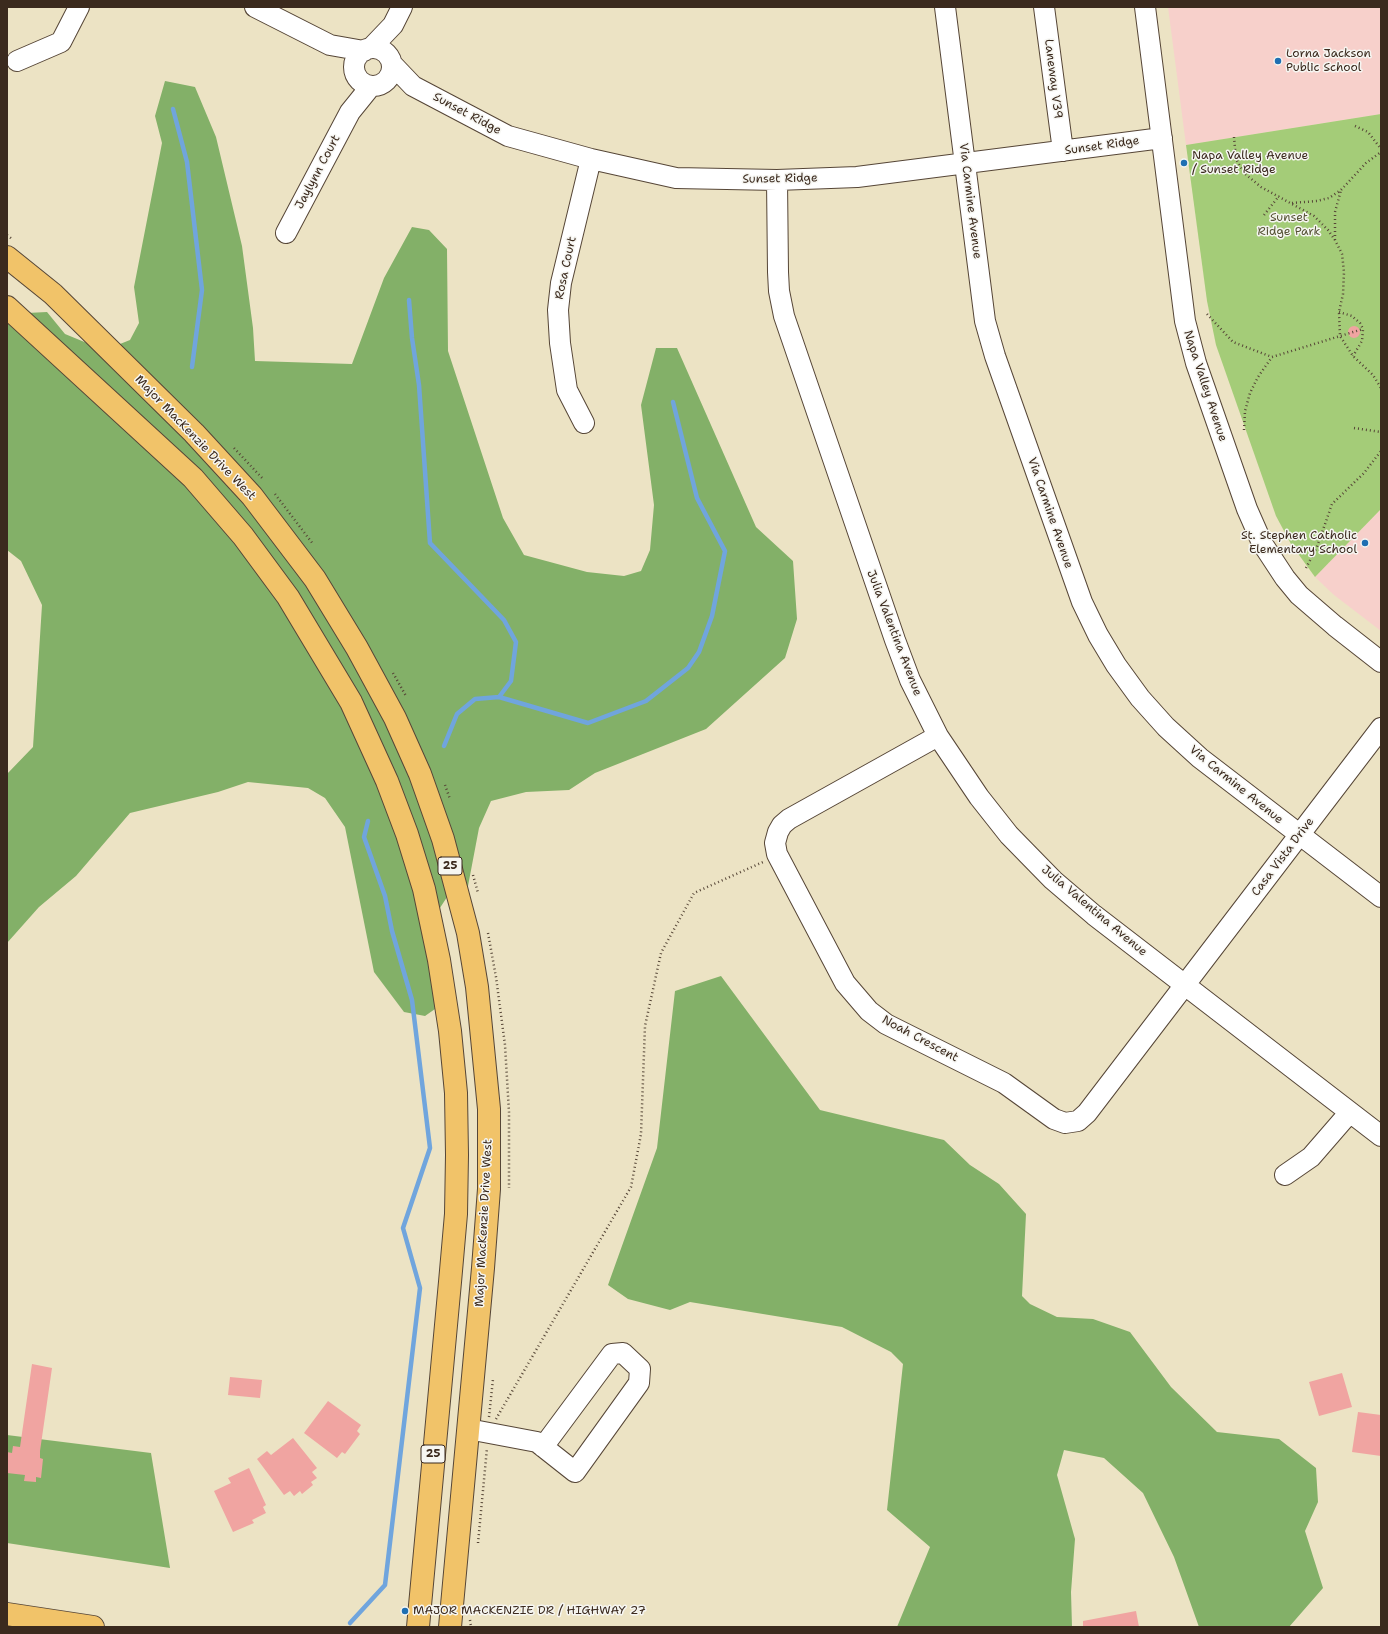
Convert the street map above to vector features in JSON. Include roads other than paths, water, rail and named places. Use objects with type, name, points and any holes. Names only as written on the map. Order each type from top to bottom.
[{"type":"main road","name":"Major MacKenzie Drive West","points":[[10,248],[59,300],[194,433],[252,496],[315,579],[353,641],[395,718],[420,774],[443,839],[468,933],[477,987],[489,1109],[489,1189],[478,1431],[450,1627]]},
{"type":"main road","name":"25","points":[[7,307],[193,478],[244,536],[288,597],[351,702],[387,781],[407,834],[424,889],[439,960],[456,1093],[457,1147],[456,1214],[418,1627]]},
{"type":"main road","points":[[7,1614],[93,1627]]},
{"type":"street","points":[[17,61],[61,42],[79,7]]},
{"type":"street","points":[[255,7],[330,45],[366,80]]},
{"type":"street","points":[[366,80],[355,62],[358,56],[393,25],[402,7]]},
{"type":"street","name":"Via Carmine Avenue","points":[[944,7],[966,163],[985,321],[995,356],[1082,602],[1116,664],[1140,698],[1166,727],[1200,758],[1381,897]]},
{"type":"street","name":"Laneway V39","points":[[1044,7],[1063,151]]},
{"type":"street","name":"Napa Valley Avenue","points":[[1145,7],[1182,300],[1190,342],[1231,466],[1254,528],[1275,564],[1299,595],[1324,618],[1381,662]]},
{"type":"street","points":[[366,80],[389,77],[393,25]]},
{"type":"street","points":[[330,45],[382,50],[391,61]]},
{"type":"street","name":"Sunset Ridge","points":[[391,61],[413,86]]},
{"type":"street","name":"Sunset Ridge","points":[[366,80],[413,86],[508,136],[591,158],[676,178],[777,180],[856,177],[1162,138]]},
{"type":"street","name":"Jaylynn Court","points":[[286,233],[366,80]]},
{"type":"street","name":"Rosa Court","points":[[584,423],[567,390],[560,343],[558,310],[561,284],[591,158]]},
{"type":"street","name":"Julia Valentina Avenue","points":[[777,180],[778,272],[779,291],[784,316],[895,640],[910,680],[938,736],[979,797],[1030,858],[1053,880],[1094,915],[1381,1136]]},
{"type":"street","name":"Casa Vista Drive","points":[[1185,985],[1381,728]]},
{"type":"street","name":"Noah Crescent","points":[[938,736],[789,819],[782,825],[775,843],[777,854],[837,968],[855,996],[869,1011],[886,1024],[1004,1083],[1054,1119],[1065,1123],[1078,1121],[1087,1113],[1185,985]]},
{"type":"street","points":[[1285,1175],[1311,1157],[1350,1112]]},
{"type":"street","points":[[478,1431],[537,1442],[543,1447],[576,1472],[638,1383],[640,1369],[623,1353],[612,1354],[543,1447]]},
{"type":"waterway","points":[[173,109],[187,162],[202,290],[192,367]]},
{"type":"waterway","points":[[409,300],[412,338],[419,385],[430,543],[504,620],[516,642],[511,681],[499,697]]},
{"type":"waterway","points":[[444,746],[457,714],[475,699],[499,697],[588,723],[646,701],[688,668],[699,652],[712,616],[725,551],[697,498],[673,402]]},
{"type":"waterway","points":[[350,1623],[385,1585],[420,1288],[403,1228],[430,1148],[412,1000],[392,931],[385,896],[364,837],[368,821]]},
{"type":"place","name":"Lorna Jackson Public School","points":[[1278,61]]},
{"type":"place","name":"Napa Valley Avenue / Sunset Ridge","points":[[1184,163]]},
{"type":"place","name":"St. Stephen Catholic Elementary School","points":[[1365,543]]},
{"type":"place","name":"MAJOR MACKENZIE DR / HIGHWAY 27","points":[[405,1611]]},
{"type":"park label","name":"Sunset Ridge Park","points":[[1289,225]]}]
